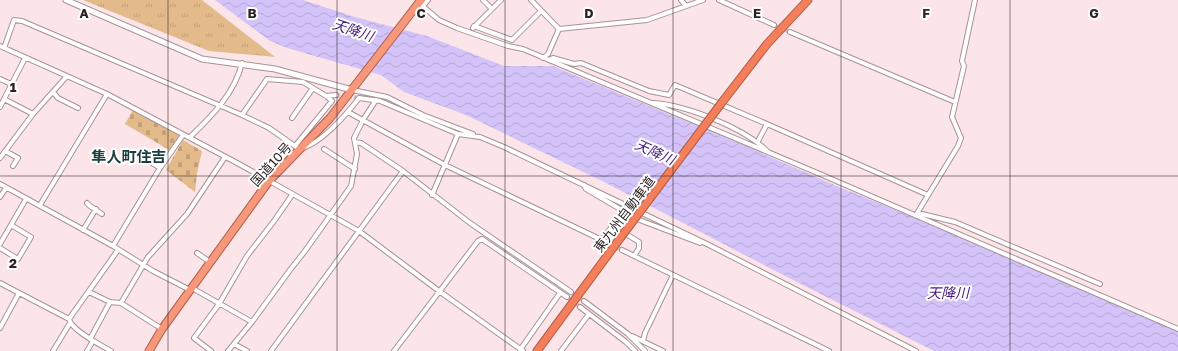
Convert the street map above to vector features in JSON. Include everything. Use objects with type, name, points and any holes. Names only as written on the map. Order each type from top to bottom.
[{"type":"highway","name":"東九州自動車道","points":[[538,351],[723,100],[767,44],[808,0]]},
{"type":"highway","name":"国道10号","points":[[149,351],[162,328],[269,181],[297,148],[330,118],[419,5]]},
{"type":"street","points":[[66,0],[191,56],[213,61],[242,63],[305,76],[352,90],[382,96],[480,137],[584,184],[707,244],[916,351]]},
{"type":"street","points":[[428,0],[419,5],[440,20],[508,46],[523,49],[916,215],[1178,329]]},
{"type":"street","points":[[484,0],[492,9]]},
{"type":"street","points":[[470,32],[474,26],[501,0]]},
{"type":"street","points":[[531,0],[559,29]]},
{"type":"street","points":[[681,0],[686,6]]},
{"type":"street","points":[[559,29],[647,20],[704,0]]},
{"type":"street","points":[[719,0],[774,25]]},
{"type":"street","points":[[916,215],[958,146],[961,138],[952,117],[964,66],[962,61],[973,1]]},
{"type":"street","points":[[474,26],[512,40],[541,11]]},
{"type":"street","points":[[480,137],[458,134],[376,100],[359,98],[348,112],[308,148],[297,148],[269,128],[221,105],[22,21],[14,20],[2,47],[107,94],[190,137],[359,231],[439,292],[521,350],[560,293]]},
{"type":"street","points":[[543,58],[548,54],[559,29]]},
{"type":"street","points":[[790,32],[955,102]]},
{"type":"street","points":[[0,107],[25,58]]},
{"type":"street","points":[[549,60],[553,58],[574,64],[581,63],[649,91],[669,95],[675,85],[928,195]]},
{"type":"street","points":[[190,137],[221,105],[240,72],[242,63]]},
{"type":"street","points":[[0,158],[33,114],[67,76]]},
{"type":"street","points":[[303,82],[305,76]]},
{"type":"street","points":[[0,79],[11,84]]},
{"type":"street","points":[[242,115],[268,79],[303,82],[332,101],[297,148]]},
{"type":"street","points":[[292,118],[312,88]]},
{"type":"street","points":[[53,92],[58,98],[78,108]]},
{"type":"street","points":[[40,205],[107,94]]},
{"type":"street","points":[[326,96],[336,95]]},
{"type":"street","points":[[382,96],[391,106]]},
{"type":"street","points":[[4,99],[33,114]]},
{"type":"street","points":[[228,351],[252,322],[287,273],[305,251],[329,215],[351,186],[357,154],[354,138],[363,120],[376,100]]},
{"type":"street","points":[[649,103],[668,104],[699,114],[758,141],[769,153]]},
{"type":"street","points":[[348,112],[445,165],[604,240],[610,228],[626,234],[639,242],[639,248],[634,256]]},
{"type":"street","points":[[758,141],[767,124]]},
{"type":"street","points":[[432,194],[458,134]]},
{"type":"street","points":[[113,246],[160,168],[184,135]]},
{"type":"street","points":[[355,142],[361,143],[403,171],[470,223],[570,291],[566,296],[560,293],[482,239],[478,242],[394,351]]},
{"type":"street","points":[[324,149],[355,168]]},
{"type":"street","points":[[5,151],[18,158],[13,166]]},
{"type":"street","points":[[121,303],[145,265],[148,257],[187,214],[225,157]]},
{"type":"street","points":[[146,159],[160,168]]},
{"type":"street","points":[[271,351],[403,171]]},
{"type":"street","points":[[0,184],[145,265],[252,322]]},
{"type":"street","points":[[0,197],[6,188]]},
{"type":"street","points":[[211,351],[194,338],[219,304],[247,256],[292,195]]},
{"type":"street","points":[[0,244],[26,199]]},
{"type":"street","points":[[87,202],[90,206],[102,214]]},
{"type":"street","points":[[83,230],[96,209]]},
{"type":"street","points":[[916,215],[922,214],[956,222],[1100,284]]},
{"type":"street","points":[[0,248],[18,259],[31,237],[11,225]]},
{"type":"street","points":[[53,351],[69,321],[118,250]]},
{"type":"street","points":[[622,250],[829,351]]},
{"type":"street","points":[[196,253],[210,262]]},
{"type":"street","points":[[643,341],[645,332],[673,275]]},
{"type":"street","points":[[0,283],[69,321],[92,340],[111,351]]},
{"type":"street","points":[[89,292],[110,302],[121,303],[162,328]]},
{"type":"street","points":[[0,328],[19,293]]},
{"type":"street","points":[[584,301],[628,334],[645,351]]},
{"type":"street","points":[[87,351],[110,302]]},
{"type":"street","points":[[580,307],[635,351]]},
{"type":"street","points":[[561,351],[589,314]]},
{"type":"street","points":[[628,334],[663,351]]},
{"type":"street","points":[[234,344],[247,351]]},
{"type":"green space","points":[[83,0],[202,0],[275,57],[209,51]]},
{"type":"green space","points":[[133,110],[180,136],[171,151],[125,124]]},
{"type":"green space","points":[[183,140],[202,151],[197,173],[195,192],[166,170]]},
{"type":"water","name":"天降川","points":[[215,0],[303,0],[355,17],[427,36],[504,66],[553,66],[748,147],[839,187],[977,243],[1178,330],[1178,351],[934,351],[604,182],[466,115],[404,92],[381,75],[287,48],[270,41]]},
{"type":"tunnel","points":[[774,25],[790,32]]},
{"type":"tunnel","points":[[336,95],[359,98]]},
{"type":"tunnel","points":[[606,242],[622,250]]},
{"type":"tunnel","points":[[571,292],[584,301]]},
{"type":"tunnel","points":[[567,297],[580,307]]},
{"type":"district","name":"隼人町住吉","points":[[129,157]]}]
